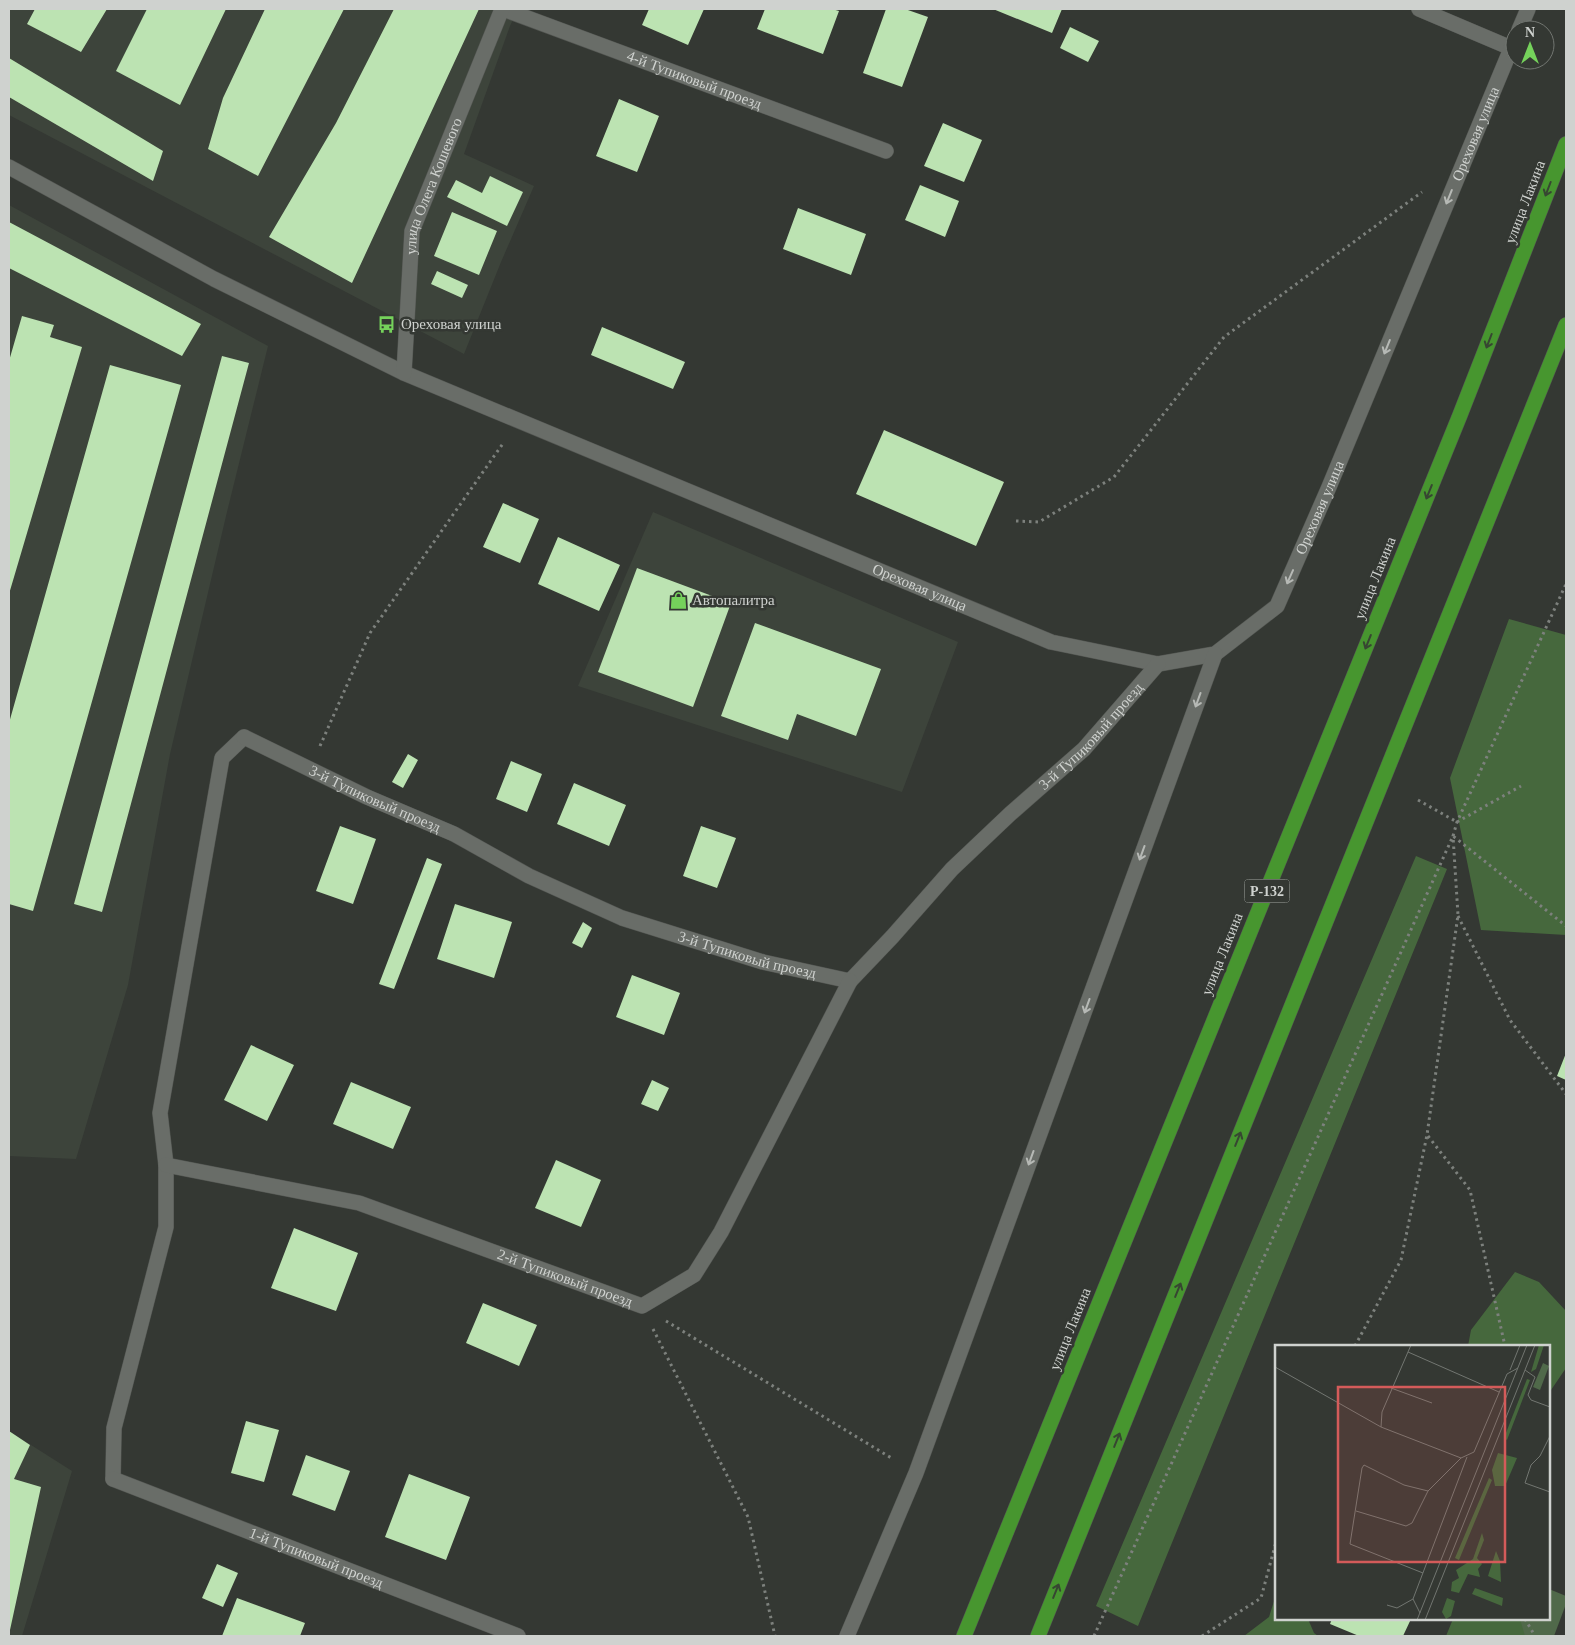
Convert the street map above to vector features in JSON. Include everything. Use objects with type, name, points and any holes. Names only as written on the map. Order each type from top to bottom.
[{"type":"highway","name":"улица Лакина","points":[[964,1636],[1460,415],[1566,144]]},
{"type":"highway","points":[[1038,1636],[1566,325]]},
{"type":"street","name":"4-й Тупиковый проезд","points":[[503,9],[886,151]]},
{"type":"street","name":"улица Олега Кошевого","points":[[404,373],[412,231],[503,9]]},
{"type":"street","points":[[1419,9],[1505,40]]},
{"type":"street","name":"Ореховая улица","points":[[9,167],[214,279],[404,373],[1052,642],[1158,664],[1215,654],[1277,606],[1329,487],[1505,62]]},
{"type":"street","points":[[847,1636],[916,1473],[1215,654]]},
{"type":"street","name":"3-й Тупиковый проезд","points":[[166,1164],[160,1113],[222,758],[244,738],[367,797],[454,834],[529,876],[622,918],[763,962],[850,981],[892,938],[952,869],[1010,814],[1084,749],[1158,664]]},
{"type":"street","name":"2-й Тупиковый проезд","points":[[166,1164],[359,1202],[642,1306],[694,1275],[721,1232],[850,981]]},
{"type":"street","name":"1-й Тупиковый проезд","points":[[166,1164],[166,1227],[114,1428],[113,1479],[518,1636]]},
{"type":"path","points":[[1016,521],[1039,522],[1114,477],[1224,338],[1424,192]]},
{"type":"path","points":[[309,769],[370,633],[519,421]]},
{"type":"path","points":[[1094,1636],[1453,836],[1457,822],[1566,584]]},
{"type":"path","points":[[1457,822],[1521,786]]},
{"type":"path","points":[[1418,800],[1457,822]]},
{"type":"path","points":[[1356,1345],[1401,1260],[1427,1135],[1458,915],[1453,836]]},
{"type":"path","points":[[1453,836],[1566,926]]},
{"type":"path","points":[[1458,915],[1510,1020],[1566,1094]]},
{"type":"path","points":[[1427,1135],[1470,1190],[1505,1345]]},
{"type":"path","points":[[642,1306],[916,1473]]},
{"type":"path","points":[[642,1306],[748,1517],[776,1636]]},
{"type":"path","points":[[1202,1636],[1261,1598],[1275,1546]]},
{"type":"path","points":[[1527,1620],[1535,1636]]},
{"type":"shaded area","points":[[9,9],[518,9],[510,26],[464,154],[534,186],[464,354],[9,115]]},
{"type":"shaded area","points":[[9,205],[268,346],[170,754],[128,985],[76,1159],[9,1156]]},
{"type":"shaded area","points":[[653,512],[958,642],[902,792],[578,686]]},
{"type":"shaded area","points":[[9,1431],[72,1471],[22,1636],[9,1636]]},
{"type":"green space","points":[[1509,619],[1566,635],[1566,935],[1481,930],[1450,778]]},
{"type":"green space","points":[[1416,856],[1447,869],[1138,1626],[1096,1606]]},
{"type":"green space","points":[[1515,1272],[1539,1282],[1566,1311],[1566,1368],[1550,1392],[1550,1345],[1468,1345],[1471,1330]]},
{"type":"green space","points":[[1550,1589],[1566,1596],[1566,1604],[1554,1636],[1486,1636],[1493,1620],[1550,1620]]},
{"type":"green space","points":[[1275,1598],[1275,1620],[1308,1620],[1314,1633],[1318,1636],[1244,1636],[1269,1617]]},
{"type":"green space","points":[[1453,1620],[1520,1620],[1525,1636],[1446,1636]]},
{"type":"building","points":[[35,9],[107,9],[81,52],[27,24]]},
{"type":"building","points":[[147,9],[226,9],[180,105],[116,71]]},
{"type":"building","points":[[265,9],[344,9],[258,176],[208,149],[223,98]]},
{"type":"building","points":[[394,9],[479,9],[352,283],[269,237],[336,123]]},
{"type":"building","points":[[649,9],[704,9],[688,45],[642,25]]},
{"type":"building","points":[[765,9],[832,9],[839,11],[823,54],[757,29]]},
{"type":"building","points":[[886,9],[905,9],[928,17],[902,87],[863,73]]},
{"type":"building","points":[[993,9],[1062,9],[1052,33]]},
{"type":"building","points":[[1070,27],[1099,41],[1088,62],[1060,48]]},
{"type":"building","points":[[9,58],[163,151],[153,181],[9,97]]},
{"type":"building","points":[[619,99],[659,116],[637,172],[596,156]]},
{"type":"building","points":[[943,123],[982,140],[964,182],[924,166]]},
{"type":"building","points":[[490,176],[523,192],[507,226],[447,197],[456,180],[482,193]]},
{"type":"building","points":[[920,185],[959,201],[945,237],[905,220]]},
{"type":"building","points":[[798,208],[866,234],[851,275],[783,249]]},
{"type":"building","points":[[452,212],[497,231],[479,275],[434,256]]},
{"type":"building","points":[[9,222],[201,324],[182,356],[9,268]]},
{"type":"building","points":[[437,271],[468,285],[462,298],[431,284]]},
{"type":"building","points":[[22,316],[54,325],[50,337],[82,347],[9,594],[9,361]]},
{"type":"building","points":[[602,327],[685,362],[673,389],[591,355]]},
{"type":"building","points":[[222,356],[249,363],[102,912],[74,904]]},
{"type":"building","points":[[110,365],[181,385],[33,911],[9,904],[9,723]]},
{"type":"building","points":[[884,430],[1004,482],[976,546],[856,494]]},
{"type":"building","points":[[503,503],[539,519],[520,563],[483,547]]},
{"type":"building","points":[[558,537],[620,565],[599,611],[538,584]]},
{"type":"building","points":[[637,568],[731,603],[693,707],[598,672]]},
{"type":"building","points":[[755,623],[881,669],[856,736],[797,714],[788,740],[721,716]]},
{"type":"building","points":[[408,754],[418,760],[403,788],[392,782]]},
{"type":"building","points":[[511,761],[542,774],[527,812],[496,799]]},
{"type":"building","points":[[574,783],[626,805],[609,846],[557,824]]},
{"type":"building","points":[[340,826],[376,839],[353,904],[316,891]]},
{"type":"building","points":[[701,826],[736,838],[717,888],[683,876]]},
{"type":"building","points":[[427,858],[442,864],[394,989],[379,984]]},
{"type":"building","points":[[455,904],[512,922],[494,978],[437,959]]},
{"type":"building","points":[[583,922],[592,928],[582,948],[572,943]]},
{"type":"building","points":[[632,975],[680,993],[664,1035],[616,1017]]},
{"type":"building","points":[[251,1045],[294,1065],[267,1121],[224,1100]]},
{"type":"building","points":[[1566,1053],[1566,1080],[1557,1076]]},
{"type":"building","points":[[652,1080],[669,1088],[658,1111],[641,1104]]},
{"type":"building","points":[[351,1082],[411,1107],[393,1149],[333,1124]]},
{"type":"building","points":[[556,1160],[601,1180],[581,1227],[535,1208]]},
{"type":"building","points":[[294,1228],[358,1253],[336,1311],[271,1288]]},
{"type":"building","points":[[483,1303],[537,1325],[519,1366],[466,1343]]},
{"type":"building","points":[[246,1421],[279,1430],[264,1482],[231,1473]]},
{"type":"building","points":[[9,1431],[30,1445],[14,1479],[41,1487],[10,1630]]},
{"type":"building","points":[[306,1455],[350,1471],[335,1511],[292,1495]]},
{"type":"building","points":[[409,1474],[470,1497],[446,1560],[385,1537]]},
{"type":"building","points":[[217,1564],[238,1573],[223,1607],[202,1598]]},
{"type":"building","points":[[237,1598],[305,1623],[300,1636],[222,1636]]},
{"type":"building","points":[[1332,1620],[1411,1620],[1403,1636],[1359,1636],[1330,1624]]},
{"type":"place","name":"Ореховая улица","points":[[387,324]]},
{"type":"place","name":"Автопалитра","points":[[678,600]]}]
